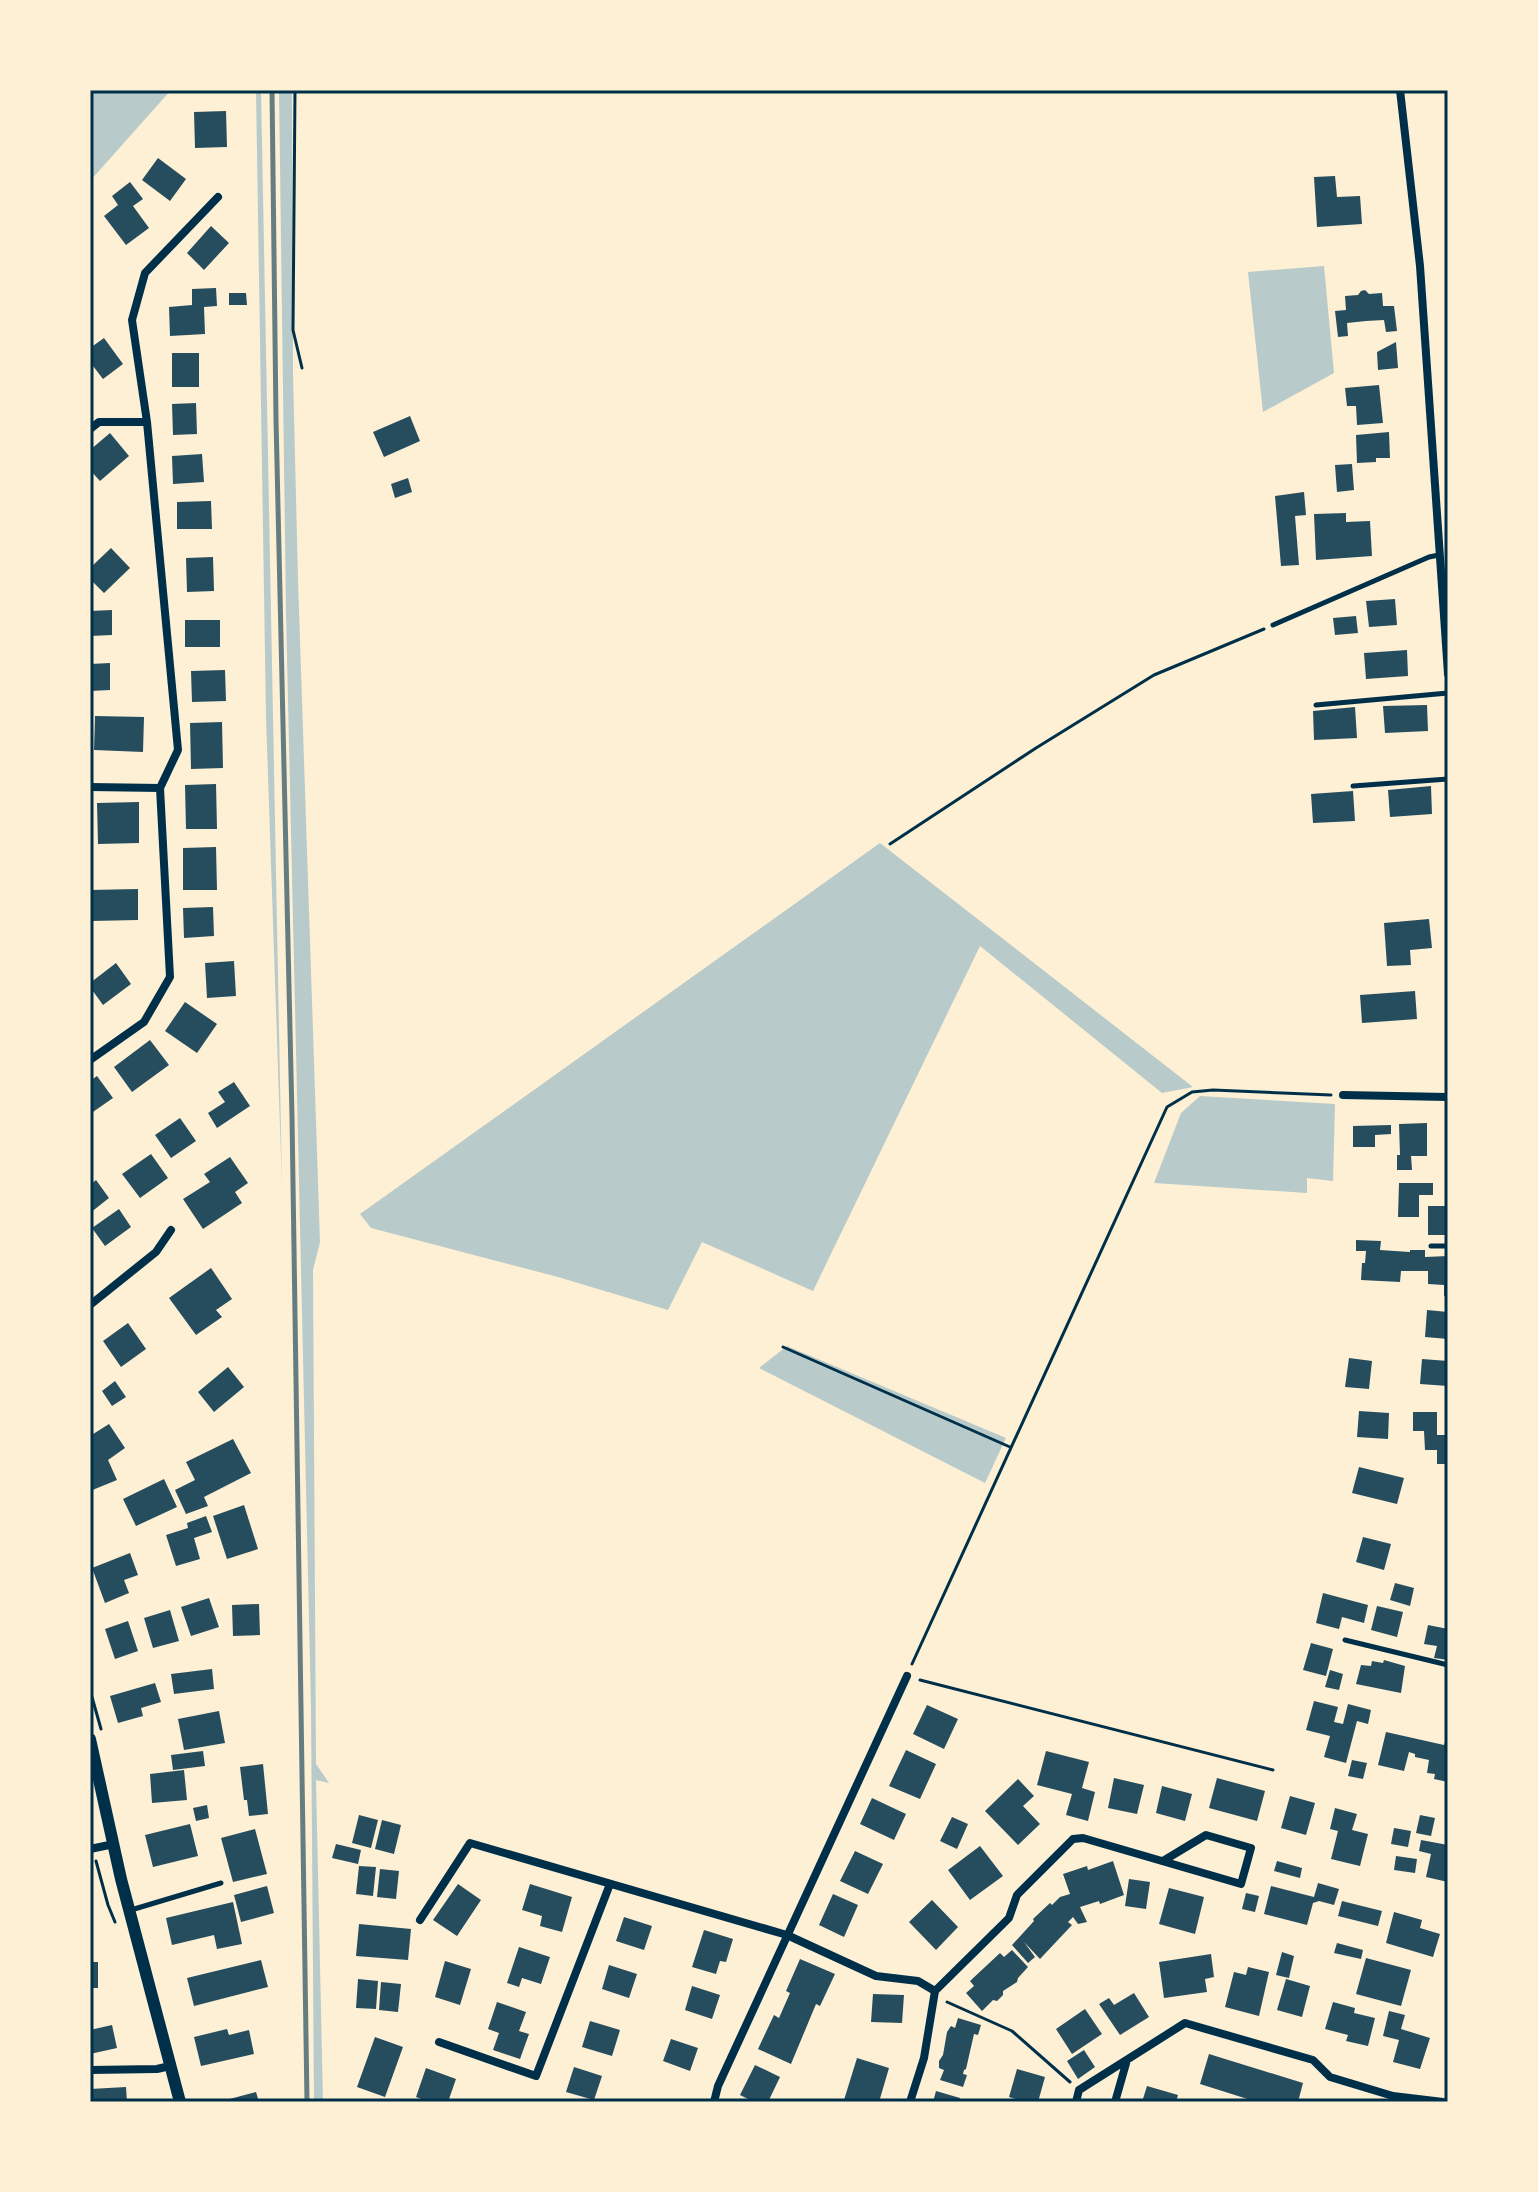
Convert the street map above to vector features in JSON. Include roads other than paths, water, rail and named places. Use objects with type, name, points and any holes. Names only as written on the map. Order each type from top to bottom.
[{"type":"street","points":[[1400,90],[1420,266],[1448,674]]},
{"type":"street","points":[[90,1060],[144,1022],[170,977],[160,788],[178,750],[147,422],[132,320],[145,273],[218,197]]},
{"type":"street","points":[[90,429],[99,422],[147,422]]},
{"type":"street","points":[[90,787],[160,788]]},
{"type":"street","points":[[1343,1095],[1448,1097]]},
{"type":"street","points":[[90,1305],[156,1252],[171,1230]]},
{"type":"street","points":[[714,2102],[718,2086],[907,1676]]},
{"type":"street","points":[[90,1739],[180,2102]]},
{"type":"street","points":[[910,2102],[924,2058],[935,1991],[1009,1918],[1017,1895],[1073,1839],[1083,1838],[1241,1884],[1251,1848],[1206,1835],[1163,1861]]},
{"type":"street","points":[[420,1920],[470,1843],[787,1935],[876,1976],[918,1981],[935,1991]]},
{"type":"street","points":[[90,1849],[114,1844]]},
{"type":"street","points":[[439,2042],[536,2076],[610,1884]]},
{"type":"street","points":[[1076,2102],[1079,2090],[1185,2023],[1313,2060],[1330,2077],[1393,2096],[1443,2102]]},
{"type":"street","points":[[1115,2102],[1128,2059]]},
{"type":"street","points":[[90,2070],[170,2066]]},
{"type":"lane","points":[[1273,625],[1439,555]]},
{"type":"lane","points":[[1316,705],[1448,693]]},
{"type":"lane","points":[[1353,786],[1448,779]]},
{"type":"lane","points":[[1431,1246],[1448,1246]]},
{"type":"lane","points":[[1345,1640],[1448,1665]]},
{"type":"lane","points":[[130,1910],[221,1883]]},
{"type":"railway","points":[[272,90],[307,2102]]}]
